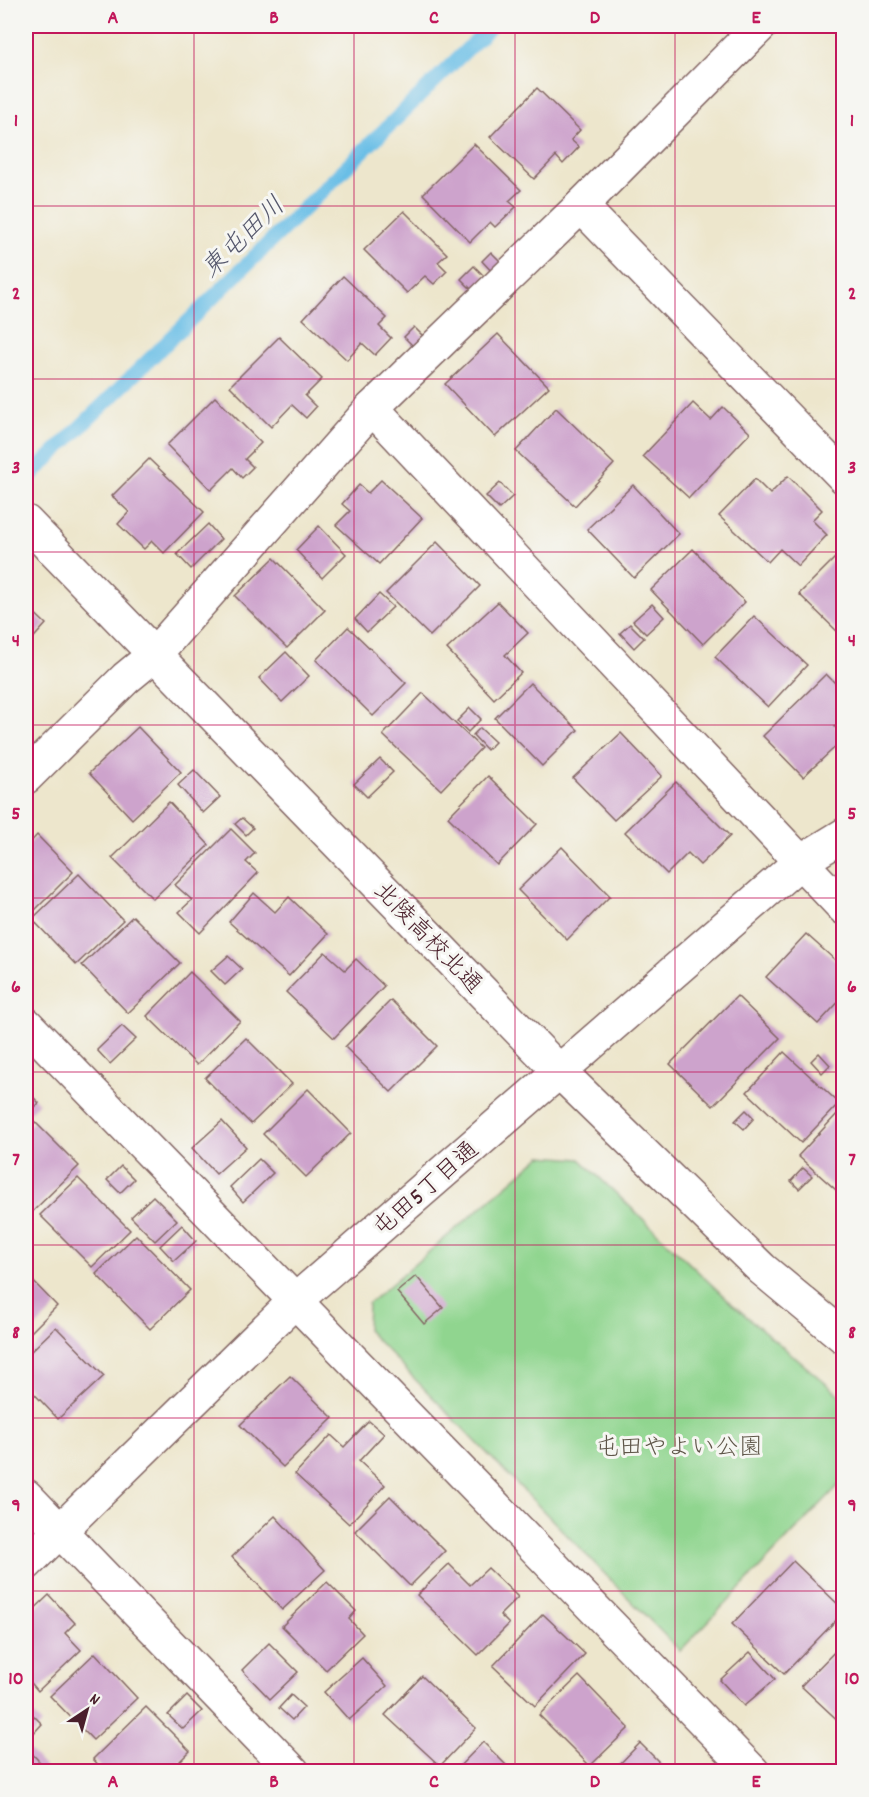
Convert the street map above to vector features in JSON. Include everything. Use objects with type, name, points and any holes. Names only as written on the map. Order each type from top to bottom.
[{"type":"street","points":[[26,777],[126,678],[154,655],[372,408],[581,206],[760,26]]},
{"type":"street","points":[[581,206],[843,477]]},
{"type":"street","points":[[372,408],[843,908]]},
{"type":"street","name":"北陵高校北通","points":[[27,523],[560,1072],[762,1269],[843,1337]]},
{"type":"street","name":"屯田5丁目通","points":[[26,1564],[296,1300],[800,862],[843,835]]},
{"type":"street","points":[[26,1024],[753,1772]]},
{"type":"street","points":[[26,1496],[293,1772]]},
{"type":"green space","name":"屯田やよい公園","points":[[541,1156],[580,1159],[732,1304],[843,1398],[843,1481],[680,1651],[367,1330],[368,1304]]},
{"type":"building","points":[[537,88],[580,130],[571,140],[579,147],[563,164],[556,156],[534,179],[490,137]]},
{"type":"building","points":[[474,144],[521,190],[509,201],[516,207],[495,227],[490,222],[470,242],[423,194]]},
{"type":"building","points":[[404,211],[447,254],[438,262],[447,271],[434,284],[425,276],[407,293],[364,250]]},
{"type":"building","points":[[491,252],[503,264],[493,273],[482,261]]},
{"type":"building","points":[[474,266],[487,279],[474,292],[461,279]]},
{"type":"building","points":[[343,276],[387,318],[379,326],[391,338],[375,355],[362,343],[347,360],[303,319]]},
{"type":"building","points":[[414,327],[427,340],[417,350],[404,337]]},
{"type":"building","points":[[498,334],[549,387],[495,437],[445,384]]},
{"type":"building","points":[[279,337],[322,379],[305,396],[316,407],[306,418],[292,405],[271,427],[230,386]]},
{"type":"building","points":[[215,397],[261,443],[245,459],[253,467],[242,478],[233,468],[211,490],[167,445]]},
{"type":"building","points":[[693,403],[711,420],[723,407],[750,433],[689,498],[643,456]]},
{"type":"building","points":[[556,408],[614,464],[575,506],[516,451]]},
{"type":"building","points":[[149,459],[204,512],[164,553],[152,541],[144,549],[118,524],[129,512],[112,496]]},
{"type":"building","points":[[788,476],[822,510],[812,520],[827,535],[798,566],[780,549],[768,562],[719,516],[755,479],[770,494]]},
{"type":"building","points":[[381,480],[422,518],[379,564],[336,525],[350,511],[342,504],[359,485],[368,493]]},
{"type":"building","points":[[500,483],[513,496],[499,509],[486,496]]},
{"type":"building","points":[[633,485],[679,534],[634,578],[587,529]]},
{"type":"building","points":[[208,524],[221,539],[191,569],[177,554]]},
{"type":"building","points":[[319,526],[346,554],[322,578],[296,550]]},
{"type":"building","points":[[437,542],[480,586],[430,636],[386,593]]},
{"type":"building","points":[[693,549],[745,602],[703,644],[651,590]]},
{"type":"building","points":[[844,549],[844,638],[799,594]]},
{"type":"building","points":[[274,558],[325,610],[287,648],[235,596]]},
{"type":"building","points":[[379,594],[393,607],[367,632],[355,619]]},
{"type":"building","points":[[498,602],[528,633],[505,655],[521,673],[494,699],[447,649]]},
{"type":"building","points":[[652,604],[664,617],[646,634],[633,621]]},
{"type":"building","points":[[26,605],[46,624],[26,646]]},
{"type":"building","points":[[754,616],[807,665],[768,707],[715,657]]},
{"type":"building","points":[[630,624],[644,638],[634,648],[620,633]]},
{"type":"building","points":[[348,627],[406,683],[373,716],[316,660]]},
{"type":"building","points":[[286,652],[309,676],[282,702],[259,678]]},
{"type":"building","points":[[826,674],[844,692],[844,718],[835,727],[844,735],[844,739],[803,777],[763,736]]},
{"type":"building","points":[[530,683],[578,730],[542,766],[495,718]]},
{"type":"building","points":[[423,693],[481,748],[441,790],[383,735]]},
{"type":"building","points":[[470,708],[481,719],[468,732],[457,721]]},
{"type":"building","points":[[138,727],[181,772],[132,819],[89,773]]},
{"type":"building","points":[[480,728],[495,742],[487,750],[473,735]]},
{"type":"building","points":[[621,733],[662,776],[614,820],[573,778]]},
{"type":"building","points":[[380,759],[393,772],[367,797],[354,784]]},
{"type":"building","points":[[194,770],[220,797],[203,813],[178,785]]},
{"type":"building","points":[[488,776],[537,824],[497,865],[448,817]]},
{"type":"building","points":[[676,782],[730,836],[700,865],[688,853],[667,874],[625,832]]},
{"type":"building","points":[[169,802],[209,845],[153,899],[112,858]]},
{"type":"building","points":[[242,818],[253,828],[246,835],[235,824]]},
{"type":"building","points":[[231,829],[255,853],[246,862],[258,873],[200,933],[179,912],[192,900],[175,885]]},
{"type":"building","points":[[37,835],[73,872],[26,919],[26,847]]},
{"type":"building","points":[[562,847],[610,896],[567,940],[518,890]]},
{"type":"building","points":[[79,874],[123,920],[76,965],[32,919]]},
{"type":"building","points":[[254,893],[275,912],[289,897],[328,934],[289,976],[229,922]]},
{"type":"building","points":[[133,916],[180,963],[128,1013],[82,965]]},
{"type":"building","points":[[806,934],[844,968],[844,996],[818,1024],[766,977]]},
{"type":"building","points":[[325,952],[345,970],[356,959],[384,986],[334,1038],[286,992]]},
{"type":"building","points":[[228,956],[242,969],[225,985],[211,971]]},
{"type":"building","points":[[190,972],[240,1021],[197,1065],[147,1016]]},
{"type":"building","points":[[737,996],[780,1038],[713,1106],[670,1064]]},
{"type":"building","points":[[391,1000],[437,1046],[391,1092],[345,1047]]},
{"type":"building","points":[[122,1026],[136,1039],[110,1064],[97,1050]]},
{"type":"building","points":[[246,1038],[292,1084],[251,1124],[205,1078]]},
{"type":"building","points":[[784,1052],[839,1103],[801,1143],[747,1092]]},
{"type":"building","points":[[819,1053],[830,1065],[822,1073],[811,1061]]},
{"type":"building","points":[[308,1089],[351,1133],[306,1177],[263,1134]]},
{"type":"building","points":[[26,1090],[39,1103],[26,1116]]},
{"type":"building","points":[[746,1110],[754,1118],[744,1129],[735,1121]]},
{"type":"building","points":[[838,1113],[844,1118],[844,1197],[798,1156]]},
{"type":"building","points":[[34,1121],[79,1166],[28,1216],[26,1213],[26,1130]]},
{"type":"building","points":[[222,1121],[246,1147],[216,1174],[192,1148]]},
{"type":"building","points":[[259,1159],[273,1173],[243,1202],[230,1187]]},
{"type":"building","points":[[121,1166],[134,1179],[120,1193],[107,1180]]},
{"type":"building","points":[[803,1168],[812,1176],[799,1189],[791,1181]]},
{"type":"building","points":[[78,1178],[130,1230],[92,1267],[40,1215]]},
{"type":"building","points":[[153,1196],[177,1220],[155,1241],[131,1217]]},
{"type":"building","points":[[182,1225],[196,1241],[174,1261],[160,1246]]},
{"type":"building","points":[[136,1235],[190,1290],[150,1329],[96,1274]]},
{"type":"building","points":[[26,1274],[57,1306],[26,1337]]},
{"type":"building","points":[[416,1276],[443,1308],[424,1324],[397,1292]]},
{"type":"building","points":[[56,1327],[104,1376],[58,1419],[26,1385],[26,1356]]},
{"type":"building","points":[[290,1376],[333,1418],[283,1467],[240,1425]]},
{"type":"building","points":[[369,1421],[384,1434],[359,1461],[385,1485],[349,1524],[295,1474],[331,1435],[344,1447]]},
{"type":"building","points":[[390,1496],[445,1551],[410,1586],[355,1531]]},
{"type":"building","points":[[275,1516],[325,1570],[282,1610],[232,1557]]},
{"type":"building","points":[[793,1561],[844,1612],[784,1674],[732,1624]]},
{"type":"building","points":[[449,1564],[470,1585],[488,1568],[518,1597],[500,1615],[509,1624],[478,1655],[417,1595]]},
{"type":"building","points":[[327,1582],[356,1611],[349,1619],[363,1634],[326,1670],[282,1626]]},
{"type":"building","points":[[49,1595],[75,1623],[65,1633],[81,1650],[38,1691],[26,1677],[26,1617]]},
{"type":"building","points":[[543,1614],[585,1654],[535,1706],[493,1666]]},
{"type":"building","points":[[844,1642],[844,1726],[801,1686]]},
{"type":"building","points":[[269,1643],[298,1672],[270,1699],[242,1670]]},
{"type":"building","points":[[750,1652],[775,1679],[744,1706],[720,1680]]},
{"type":"building","points":[[95,1653],[137,1698],[93,1740],[50,1696]]},
{"type":"building","points":[[362,1658],[387,1686],[349,1720],[324,1692]]},
{"type":"building","points":[[422,1676],[476,1728],[440,1766],[385,1715]]},
{"type":"building","points":[[579,1676],[629,1728],[590,1766],[539,1715]]},
{"type":"building","points":[[291,1695],[304,1707],[292,1720],[279,1708]]},
{"type":"building","points":[[187,1696],[202,1711],[183,1729],[168,1715]]},
{"type":"building","points":[[146,1707],[190,1751],[169,1772],[105,1772],[93,1759]]},
{"type":"building","points":[[33,1715],[42,1724],[32,1735],[26,1729],[26,1723]]},
{"type":"building","points":[[483,1742],[513,1772],[454,1772]]},
{"type":"building","points":[[640,1743],[669,1772],[612,1772]]},
{"type":"building","points":[[26,1747],[49,1772],[26,1772]]},
{"type":"waterway","name":"東屯田川","points":[[26,480],[491,26]]}]
